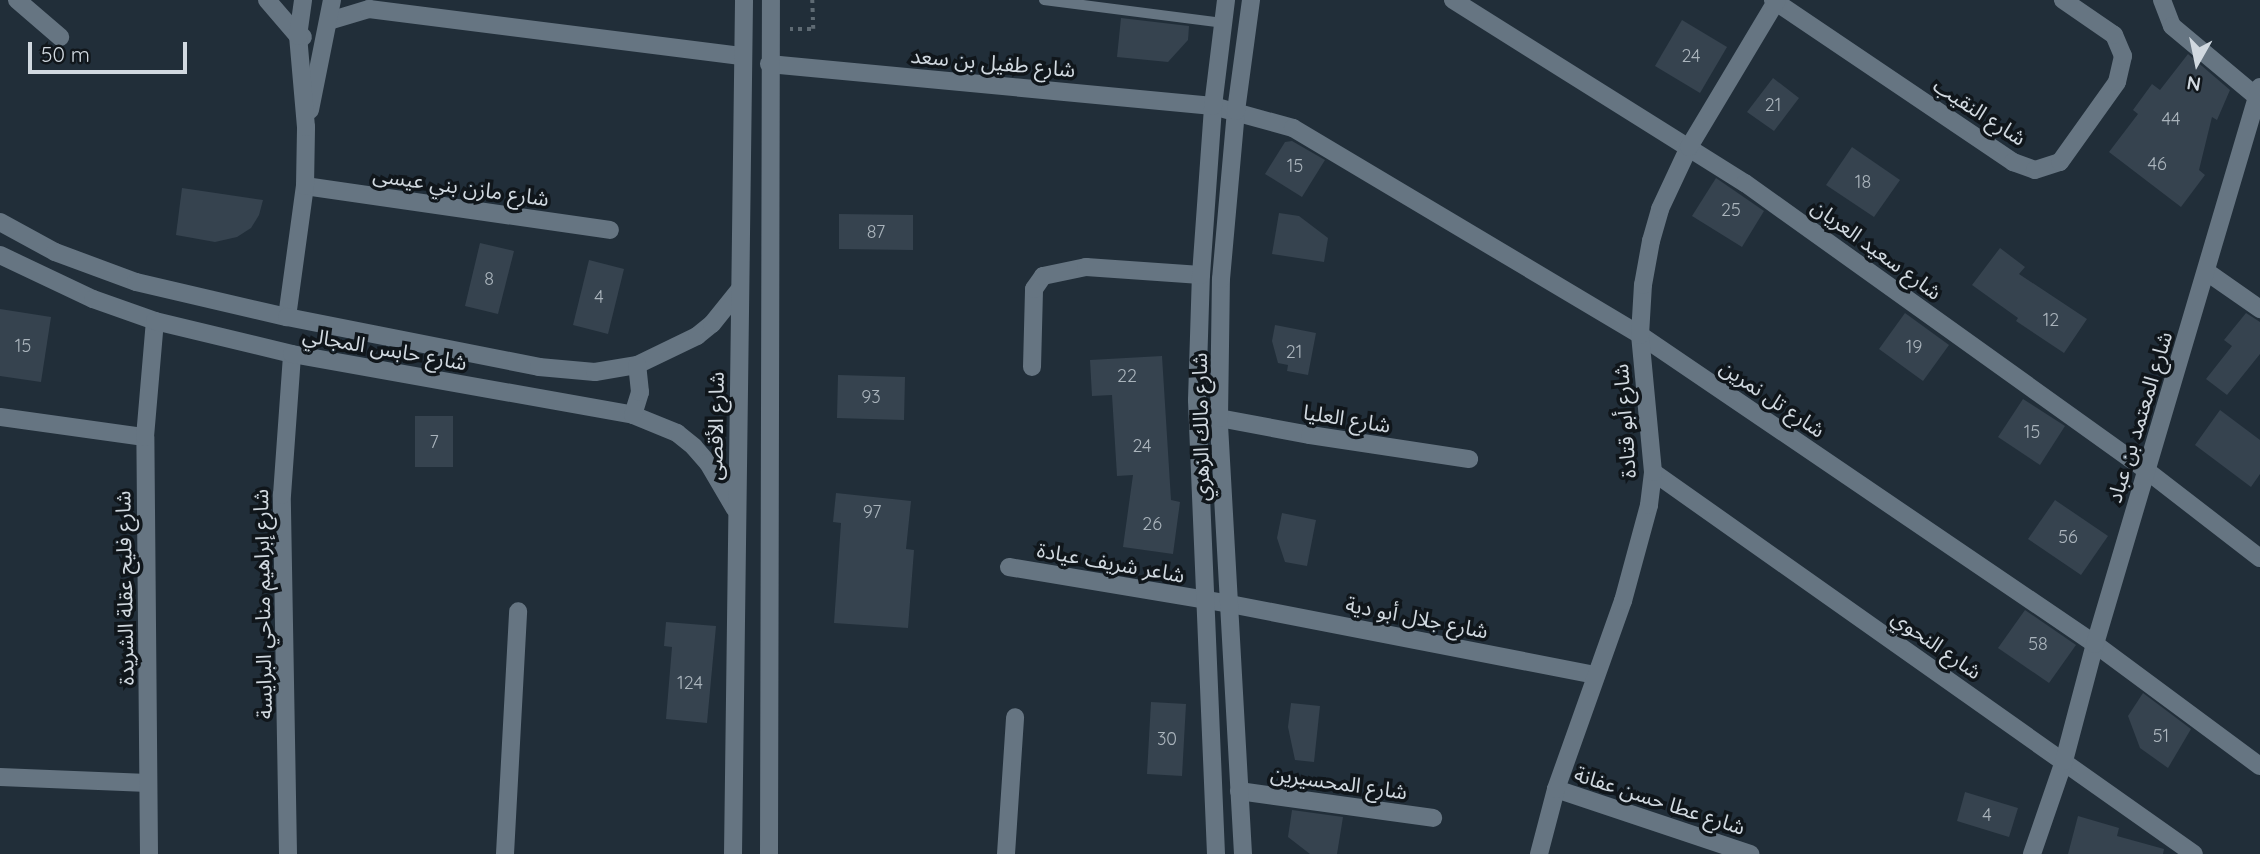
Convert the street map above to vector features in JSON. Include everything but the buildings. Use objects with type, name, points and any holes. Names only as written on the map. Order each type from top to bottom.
[{"type":"street","points":[[17,0],[60,37]]},
{"type":"street","points":[[267,0],[298,36],[325,42]]},
{"type":"street","points":[[287,317],[305,186],[306,127],[298,36],[303,0]]},
{"type":"street","points":[[306,127],[332,0]]},
{"type":"street","name":"شارع الأقصى","points":[[733,854],[744,0]]},
{"type":"street","points":[[769,854],[771,0]]},
{"type":"street","name":"شارع مالك الزهري","points":[[1216,854],[1197,400],[1201,275],[1213,106],[1226,0]]},
{"type":"street","name":"شارع مالك الزهري","points":[[1243,854],[1219,418],[1221,279],[1236,111],[1251,0]]},
{"type":"street","name":"شارع سعيد العريان","points":[[1453,0],[1756,191],[2146,470],[2260,558]]},
{"type":"street","name":"شارع النقيب","points":[[1776,1],[2013,162],[2035,170],[2060,162],[2117,82],[2123,56],[2113,35],[2063,0]]},
{"type":"street","points":[[2162,0],[2172,26],[2259,94]]},
{"type":"street","name":"شارع أبو قتادة","points":[[1539,854],[1556,789],[1639,548],[1653,472],[1640,335],[1643,285],[1651,241],[1660,209],[1689,147],[1776,1]]},
{"type":"street","points":[[329,21],[363,4],[743,55]]},
{"type":"street","name":"شارع طفيل بن سعد","points":[[769,64],[1213,106],[1236,111]]},
{"type":"street","name":"شارع المعتمد بن عباد","points":[[2032,854],[2064,761],[2095,644],[2259,94]]},
{"type":"street","name":"شارع تل نمرين","points":[[1236,111],[1293,128],[1640,335],[2095,644],[2260,766]]},
{"type":"street","name":"شارع مازن بني عيسى","points":[[305,186],[610,230]]},
{"type":"street","name":"شارع حابس المجالي","points":[[0,222],[55,252],[136,282],[287,317],[540,367],[595,372],[637,365],[697,336],[712,324],[740,289]]},
{"type":"street","name":"شارع حابس المجالي","points":[[0,255],[93,299],[155,321],[292,354],[633,415],[677,433],[694,447],[708,463],[736,509]]},
{"type":"street","points":[[1032,367],[1034,289],[1043,275],[1086,267],[1201,275]]},
{"type":"street","points":[[2207,272],[2260,309]]},
{"type":"street","name":"شارع فليح عقلة الشريدة","points":[[149,854],[145,437],[155,321]]},
{"type":"street","name":"شارع إبراهيم مناحي البرايسة","points":[[288,854],[282,495],[292,354]]},
{"type":"street","points":[[633,415],[640,392],[637,365]]},
{"type":"street","points":[[0,416],[145,437]]},
{"type":"street","name":"شارع العليا","points":[[1219,418],[1469,459]]},
{"type":"street","name":"شارع النحوي","points":[[1653,472],[2194,854]]},
{"type":"street","name":"شاعر شريف عيادة","points":[[1009,567],[1230,604]]},
{"type":"street","name":"شارع جلال أبو دية","points":[[1230,604],[1595,675]]},
{"type":"street","points":[[505,854],[518,611]]},
{"type":"street","points":[[1006,854],[1014,717]]},
{"type":"street","points":[[0,777],[148,783]]},
{"type":"street","name":"شارع عطا حسن عفانة","points":[[1556,789],[1750,854]]},
{"type":"street","name":"شارع المحسيرين","points":[[1239,791],[1433,818]]},
{"type":"lane","points":[[1044,0],[1223,23]]},
{"type":"path","points":[[812,0],[813,29]]}]
